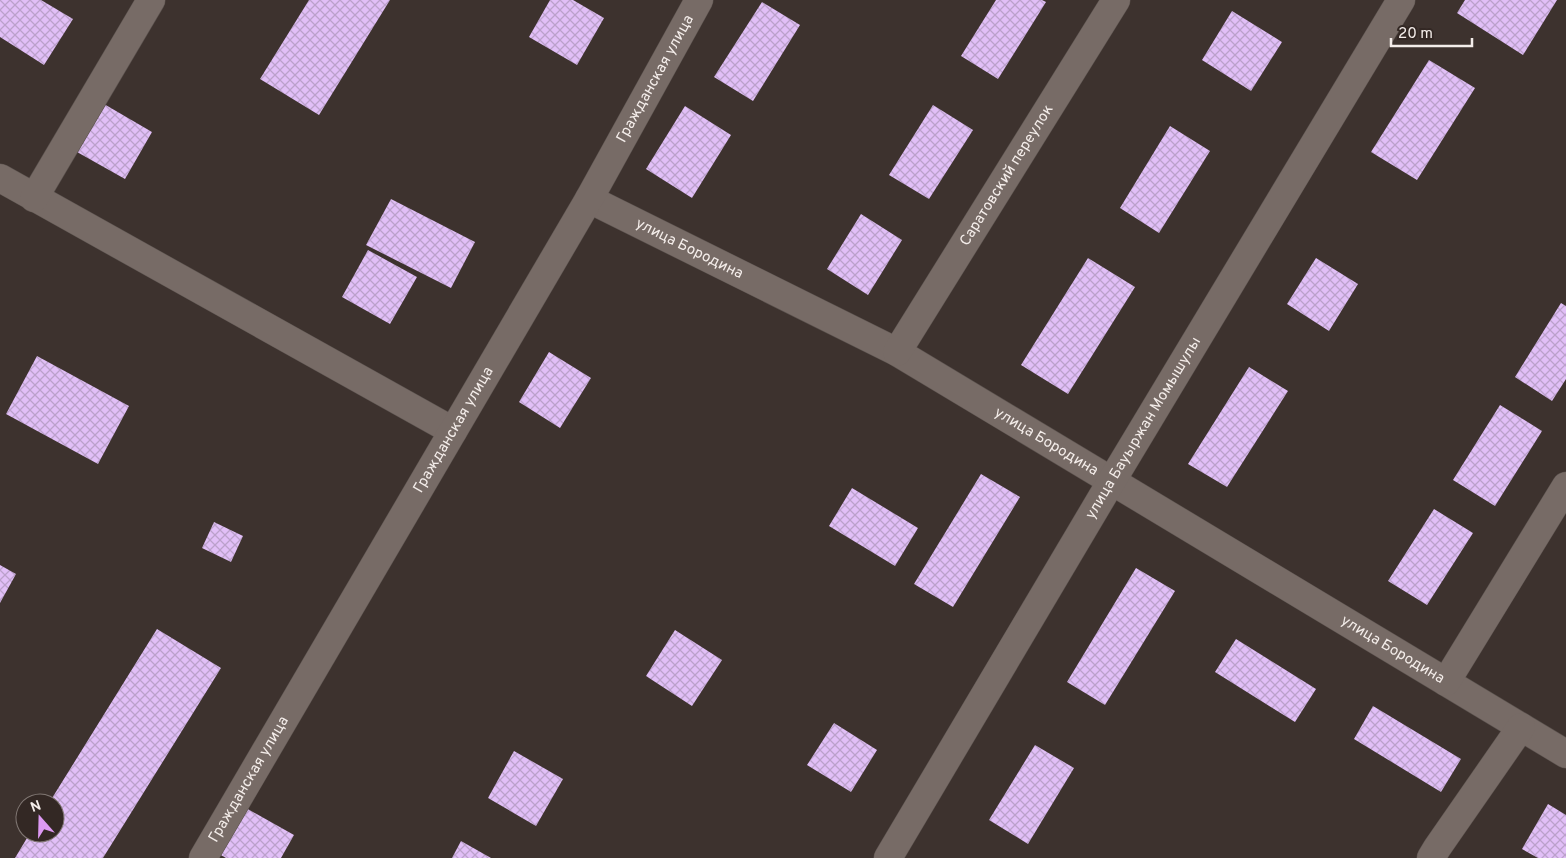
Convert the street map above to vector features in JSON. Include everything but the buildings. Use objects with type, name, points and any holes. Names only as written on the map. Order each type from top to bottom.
[{"type":"street","points":[[34,198],[151,0]]},
{"type":"street","name":"Гражданская улица","points":[[203,858],[590,199],[700,0]]},
{"type":"street","name":"Саратовский переулок","points":[[897,352],[1116,0]]},
{"type":"street","name":"улица Бауыржан Момышулы","points":[[888,858],[1398,1]]},
{"type":"street","points":[[0,178],[453,431]]},
{"type":"street","name":"улица Бородина","points":[[590,199],[897,352],[1566,754]]},
{"type":"street","points":[[1446,682],[1566,486]]},
{"type":"street","points":[[1431,858],[1520,727]]}]
